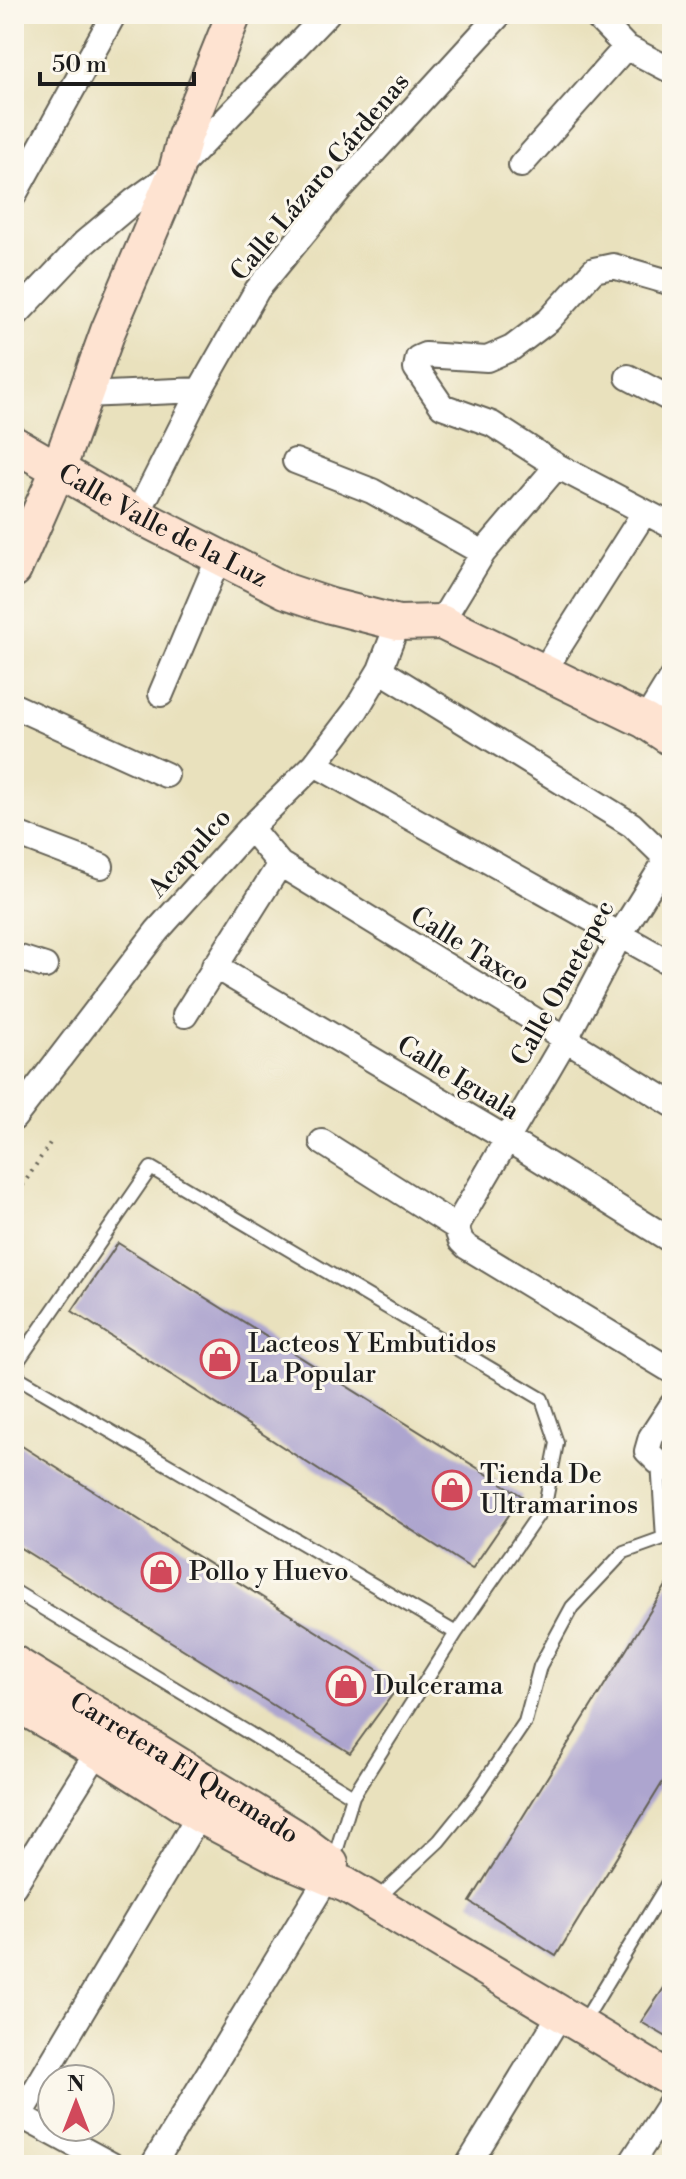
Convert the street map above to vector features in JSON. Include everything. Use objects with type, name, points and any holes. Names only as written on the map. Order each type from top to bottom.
[{"type":"street","points":[[14,195],[114,14]]},
{"type":"street","name":"Calle Valle de la Luz","points":[[234,14],[185,136],[176,171],[108,331],[58,470],[137,515],[286,591],[398,623],[441,622],[658,730]]},
{"type":"street","points":[[14,317],[84,243],[176,171],[327,14]]},
{"type":"street","name":"Calle Lázaro Cárdenas","points":[[137,515],[200,390],[257,290],[340,189],[500,14]]},
{"type":"street","points":[[594,14],[626,47],[672,71]]},
{"type":"street","points":[[521,165],[626,47]]},
{"type":"street","points":[[672,283],[613,266],[594,270],[549,320],[512,348],[487,359],[425,355],[418,358],[416,368],[442,406],[492,424],[557,466],[672,526]]},
{"type":"street","points":[[628,377],[672,400]]},
{"type":"street","points":[[84,395],[200,390]]},
{"type":"street","points":[[14,444],[58,470],[17,556]]},
{"type":"street","points":[[295,461],[372,491],[483,553]]},
{"type":"street","points":[[441,622],[483,553],[557,466]]},
{"type":"street","points":[[543,672],[644,513]]},
{"type":"street","points":[[161,694],[219,557]]},
{"type":"street","name":"Acapulco","points":[[14,1118],[157,931],[250,828],[315,764],[356,710],[380,670],[398,623]]},
{"type":"street","points":[[380,670],[632,825],[669,855]]},
{"type":"street","points":[[658,730],[672,677]]},
{"type":"street","points":[[14,706],[166,775]]},
{"type":"street","points":[[315,764],[672,964]]},
{"type":"street","name":"Calle Taxco","points":[[250,828],[280,864],[672,1104]]},
{"type":"street","points":[[14,833],[101,866]]},
{"type":"street","name":"Calle Ometepec","points":[[456,1227],[565,1040],[621,933],[669,855]]},
{"type":"street","points":[[185,1015],[280,864]]},
{"type":"street","points":[[14,956],[45,966]]},
{"type":"street","name":"Calle Iguala","points":[[214,966],[507,1139],[672,1241]]},
{"type":"street","points":[[322,1142],[456,1227],[467,1247],[672,1371]]},
{"type":"street","points":[[659,1461],[651,1437],[672,1405]]},
{"type":"street","name":"Carretera El Quemado","points":[[14,1663],[294,1836],[335,1876]]},
{"type":"street","name":"Carretera El Quemado","points":[[14,1702],[199,1815],[335,1876],[672,2080]]},
{"type":"street","points":[[14,1886],[98,1751]]},
{"type":"street","points":[[112,2165],[17,2114],[199,1815]]},
{"type":"street","points":[[153,2165],[335,1876]]},
{"type":"street","points":[[468,2165],[572,2019]]},
{"type":"street","points":[[630,2165],[672,2100]]},
{"type":"lane","points":[[14,1367],[151,1168],[542,1399],[557,1443],[545,1505],[456,1633],[353,1796],[335,1876]]},
{"type":"lane","points":[[14,1375],[456,1633]]},
{"type":"lane","points":[[375,1902],[439,1841],[473,1799],[525,1722],[540,1666],[572,1607],[624,1552],[667,1540],[659,1461]]},
{"type":"lane","points":[[14,1591],[353,1796]]},
{"type":"lane","points":[[572,2019],[672,1876]]},
{"type":"path","points":[[14,1199],[50,1143]]},
{"type":"building","points":[[118,1243],[522,1496],[472,1569],[72,1311]]},
{"type":"building","points":[[14,1441],[400,1684],[350,1753],[14,1544]]},
{"type":"building","points":[[672,1576],[672,1767],[556,1956],[470,1902]]},
{"type":"building","points":[[672,1976],[672,2040],[641,2022]]},
{"type":"place","name":"Lacteos Y Embutidos La Popular","points":[[220,1359]]},
{"type":"place","name":"Tienda De Ultramarinos","points":[[452,1490]]},
{"type":"place","name":"Pollo y Huevo","points":[[161,1572]]},
{"type":"place","name":"Dulcerama","points":[[346,1686]]}]
